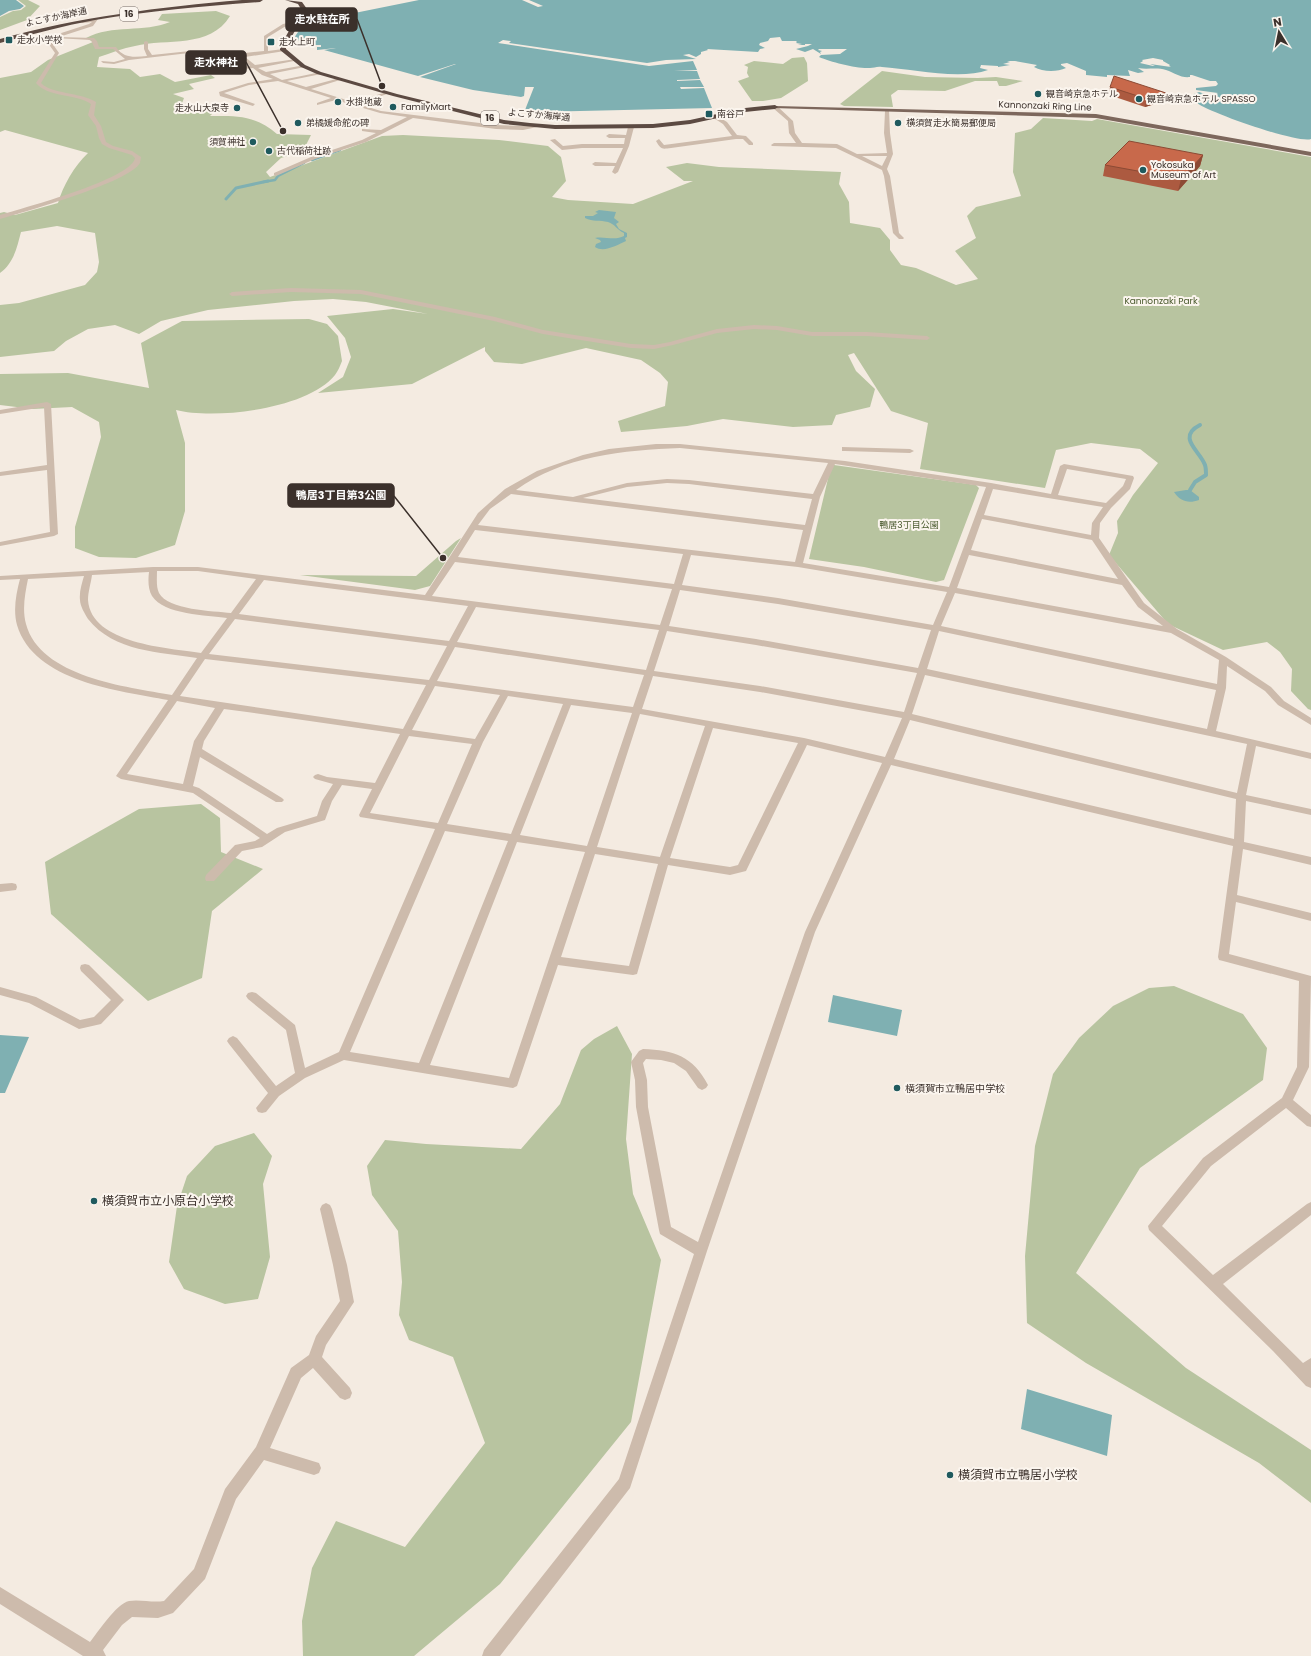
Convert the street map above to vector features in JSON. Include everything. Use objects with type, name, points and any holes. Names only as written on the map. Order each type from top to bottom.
[{"type":"highway","name":"よこすか海岸通","points":[[0,41],[37,30],[88,19],[260,0]]},
{"type":"highway","points":[[283,50],[283,47],[303,12],[303,7],[300,3],[288,0]]},
{"type":"highway","name":"よこすか海岸通","points":[[283,50],[302,66],[385,96],[395,96],[504,122],[539,126],[632,127],[672,124],[745,110],[775,107]]},
{"type":"main road","name":"Kannonzaki Ring Line","points":[[775,107],[1096,116],[1311,154]]},
{"type":"street","points":[[37,30],[96,20],[91,25],[51,38]]},
{"type":"street","points":[[266,52],[266,37],[274,30],[292,22],[297,22]]},
{"type":"street","points":[[51,38],[78,42],[95,34]]},
{"type":"street","points":[[0,217],[110,181],[137,163],[138,157],[132,151],[117,149],[107,145],[100,138],[97,123],[90,115],[94,103],[90,99],[78,95],[46,89],[40,86],[38,83],[41,76],[57,53],[50,43],[51,38]]},
{"type":"street","points":[[53,46],[90,39],[95,41],[96,49],[114,48],[116,51],[129,59]]},
{"type":"street","points":[[146,42],[146,49],[150,56]]},
{"type":"street","points":[[188,46],[190,52],[196,57],[214,60],[283,50]]},
{"type":"street","points":[[167,52],[171,59]]},
{"type":"street","points":[[103,62],[114,63],[167,52],[190,52]]},
{"type":"street","points":[[241,56],[253,67],[264,74],[305,89],[355,103],[380,112],[496,127],[523,128],[539,126]]},
{"type":"street","points":[[205,72],[253,67],[294,60]]},
{"type":"street","points":[[120,61],[131,65]]},
{"type":"street","points":[[264,74],[302,66]]},
{"type":"street","points":[[253,105],[222,95],[221,92],[248,84],[319,73]]},
{"type":"street","points":[[305,89],[338,79]]},
{"type":"street","points":[[308,98],[320,93]]},
{"type":"street","points":[[355,103],[385,96]]},
{"type":"street","points":[[320,104],[337,98]]},
{"type":"street","points":[[365,107],[372,104]]},
{"type":"street","points":[[775,107],[790,121],[792,133],[800,144]]},
{"type":"street","points":[[884,169],[890,154],[887,133],[887,111]]},
{"type":"street","points":[[276,174],[330,151],[364,141],[413,116]]},
{"type":"street","points":[[714,116],[725,123],[736,137]]},
{"type":"street","points":[[496,127],[504,122]]},
{"type":"street","points":[[382,125],[394,127]]},
{"type":"street","points":[[615,172],[632,127]]},
{"type":"street","points":[[364,130],[382,132]]},
{"type":"street","points":[[608,136],[629,137]]},
{"type":"street","points":[[662,147],[736,137],[744,137],[751,144]]},
{"type":"street","points":[[553,140],[562,148],[582,146],[626,146]]},
{"type":"street","points":[[659,141],[665,155]]},
{"type":"street","points":[[774,145],[800,144],[837,146],[884,169],[887,176],[896,233],[901,238]]},
{"type":"street","points":[[319,148],[330,151]]},
{"type":"street","points":[[855,155],[890,154]]},
{"type":"street","points":[[594,164],[618,165]]},
{"type":"street","points":[[232,294],[291,290],[361,292],[495,320],[543,332],[654,347],[717,331],[754,327],[777,328],[812,334],[866,334],[927,338]]},
{"type":"street","points":[[0,412],[47,404],[54,534],[0,544]]},
{"type":"street","points":[[845,464],[845,449],[847,440]]},
{"type":"street","points":[[427,598],[483,512],[508,491],[555,466],[585,456],[653,446],[702,448],[832,462],[991,485],[1108,506]]},
{"type":"street","points":[[845,449],[910,451]]},
{"type":"street","points":[[798,565],[816,497],[832,462]]},
{"type":"street","points":[[1054,497],[1064,466],[1130,478],[1127,487],[1108,506],[1096,523],[1095,538],[1125,584],[1141,604],[1174,631],[1223,659],[1268,689],[1281,703],[1311,722]]},
{"type":"street","points":[[0,474],[50,467]]},
{"type":"street","points":[[571,499],[627,484],[667,481],[688,482],[816,497]]},
{"type":"street","points":[[490,1656],[625,1483],[701,1251],[810,932],[907,716],[936,628],[952,590],[991,485]]},
{"type":"street","points":[[508,491],[808,528]]},
{"type":"street","points":[[979,516],[1095,538]]},
{"type":"street","points":[[474,527],[798,565],[952,590],[1174,631]]},
{"type":"street","points":[[262,1108],[274,1093],[301,1075],[343,1054],[514,1082],[590,850],[638,711],[688,552]]},
{"type":"street","points":[[966,552],[1125,584]]},
{"type":"street","points":[[453,559],[778,601],[936,628],[1221,688]]},
{"type":"street","points":[[153,569],[152,586],[156,596],[164,603],[179,609],[452,644],[760,689],[907,716],[1241,798],[1311,812]]},
{"type":"street","points":[[0,578],[24,578],[153,569],[198,569],[664,628],[756,642],[921,671],[1311,756]]},
{"type":"street","points":[[88,574],[84,600],[89,614],[99,627],[119,640],[143,648],[432,683],[638,711],[804,741],[1311,860]]},
{"type":"street","points":[[262,576],[203,656],[121,776],[196,790],[268,839]]},
{"type":"street","points":[[24,578],[18,606],[24,633],[34,646],[51,662],[76,676],[103,686],[221,706],[478,742]]},
{"type":"street","points":[[473,604],[364,815],[730,871],[742,868],[804,741]]},
{"type":"street","points":[[1211,733],[1221,688],[1223,659]]},
{"type":"street","points":[[343,1054],[478,742],[505,694]]},
{"type":"street","points":[[423,1067],[568,702]]},
{"type":"street","points":[[187,788],[199,741],[221,706]]},
{"type":"street","points":[[554,960],[633,971],[664,861],[710,724]]},
{"type":"street","points":[[1252,742],[1241,798],[1239,842],[1223,957],[1308,980],[1303,1067],[1286,1101],[1207,1162],[1154,1226],[1308,1372]]},
{"type":"street","points":[[196,750],[279,800]]},
{"type":"street","points":[[318,777],[325,780],[378,787]]},
{"type":"street","points":[[210,878],[239,848],[258,844],[281,830],[321,818],[327,801],[339,782]]},
{"type":"street","points":[[0,888],[12,887]]},
{"type":"street","points":[[1231,897],[1311,917]]},
{"type":"street","points":[[0,991],[32,1000],[79,1024],[97,1021],[118,1000],[85,968]]},
{"type":"street","points":[[252,996],[291,1028],[301,1075]]},
{"type":"street","points":[[233,1041],[274,1093]]},
{"type":"street","points":[[701,1251],[665,1230],[654,1160],[642,1107],[641,1080],[636,1062],[642,1054],[656,1054],[671,1057],[689,1067],[702,1085]]},
{"type":"street","points":[[1286,1101],[1311,1122]]},
{"type":"street","points":[[1213,1283],[1311,1208]]},
{"type":"street","points":[[0,1595],[95,1654],[117,1620],[129,1609],[158,1610],[168,1608],[200,1574],[230,1494],[261,1452],[296,1373],[314,1359],[321,1341],[347,1302],[340,1265],[326,1209]]},
{"type":"street","points":[[314,1359],[345,1393]]},
{"type":"street","points":[[261,1452],[314,1468]]},
{"type":"green space","points":[[18,0],[28,0],[40,6],[27,20],[0,30],[0,17],[13,11],[21,10],[26,6]]},
{"type":"green space","name":"Kannonzaki Park","points":[[216,11],[230,16],[221,26],[211,33],[200,38],[147,44],[122,49],[99,57],[97,67],[130,69],[140,77],[160,74],[175,82],[211,75],[215,78],[189,84],[194,89],[173,94],[184,98],[181,106],[212,110],[212,114],[210,116],[229,116],[253,120],[261,123],[277,134],[311,135],[303,151],[281,158],[266,172],[270,177],[382,136],[403,135],[499,140],[548,146],[561,157],[566,181],[552,197],[568,200],[633,204],[693,181],[684,181],[666,167],[687,163],[719,167],[841,172],[839,184],[849,202],[850,223],[880,228],[890,240],[890,250],[901,265],[916,268],[956,285],[978,279],[955,251],[976,238],[967,216],[976,207],[1021,196],[1013,172],[1015,133],[1031,129],[1043,118],[1092,121],[1097,119],[1311,157],[1311,710],[1308,709],[1291,691],[1292,669],[1280,652],[1267,642],[1223,650],[1168,624],[1109,555],[1118,533],[1117,521],[1133,495],[1158,463],[1140,449],[1091,443],[1056,450],[1045,488],[920,469],[928,423],[891,411],[854,353],[848,355],[856,371],[875,389],[870,407],[836,415],[832,425],[793,427],[723,419],[687,426],[621,432],[618,421],[665,406],[668,382],[660,373],[641,360],[586,348],[522,364],[494,362],[485,351],[485,347],[412,384],[318,393],[343,377],[351,357],[345,338],[327,316],[393,309],[428,314],[366,302],[333,299],[294,301],[208,310],[161,321],[139,334],[115,325],[88,329],[66,341],[54,351],[0,357],[0,305],[19,303],[85,285],[97,272],[99,262],[95,233],[57,226],[21,232],[12,260],[0,273],[0,213],[4,212],[15,215],[58,203],[70,176],[88,153],[5,130],[0,132],[0,78],[31,72],[48,60],[93,42],[86,38],[96,34],[106,31],[150,27],[170,22],[158,20],[162,14]]},
{"type":"green space","points":[[804,57],[807,63],[808,81],[781,98],[752,101],[738,81],[749,77],[747,73],[748,67],[744,65],[754,61],[783,64],[792,58]]},
{"type":"green space","points":[[882,71],[925,77],[996,77],[1023,81],[1006,86],[999,86],[997,81],[975,81],[945,91],[898,90],[891,95],[893,107],[844,106],[840,104]]},
{"type":"green space","points":[[309,319],[327,324],[338,336],[342,361],[335,375],[322,387],[283,404],[260,409],[214,414],[193,413],[176,410],[185,443],[185,511],[175,545],[136,558],[99,557],[75,548],[75,527],[101,437],[99,422],[72,407],[33,409],[0,405],[0,374],[68,373],[149,388],[141,343],[182,321]]},
{"type":"green space","name":"鴨居3丁目公園","points":[[834,465],[976,485],[979,488],[944,580],[936,582],[864,567],[809,559],[831,466]]},
{"type":"green space","points":[[461,538],[430,586],[415,590],[300,575],[416,576]]},
{"type":"green space","points":[[201,804],[220,818],[221,852],[263,869],[212,911],[202,978],[148,1001],[51,914],[45,862],[139,809]]},
{"type":"green space","points":[[1174,986],[1243,1014],[1267,1048],[1263,1080],[1140,1168],[1076,1273],[1186,1368],[1311,1450],[1311,1503],[1259,1463],[1086,1363],[1027,1323],[1025,1256],[1035,1146],[1053,1074],[1079,1038],[1113,1006],[1149,988]]},
{"type":"green space","points":[[617,1026],[632,1054],[626,1139],[633,1194],[661,1260],[631,1422],[500,1584],[414,1656],[303,1656],[302,1621],[312,1568],[336,1521],[405,1547],[485,1443],[453,1357],[409,1340],[399,1315],[402,1282],[398,1231],[372,1195],[367,1166],[385,1140],[426,1144],[521,1149],[560,1104],[581,1050],[594,1039]]},
{"type":"green space","points":[[254,1133],[272,1156],[263,1184],[270,1257],[258,1299],[225,1304],[184,1289],[169,1262],[177,1206],[187,1176],[215,1146]]},
{"type":"water","points":[[0,0],[16,0],[24,6],[20,9],[9,11],[0,16]]},
{"type":"water","points":[[419,0],[522,0],[538,7],[543,6],[529,0],[1311,0],[1311,139],[1290,137],[1254,127],[1205,108],[1196,102],[1192,96],[1199,92],[1211,96],[1218,93],[1196,90],[1196,88],[1216,86],[1218,84],[1216,81],[1210,81],[1192,75],[1190,75],[1190,77],[1183,77],[1163,69],[1138,68],[1144,72],[1138,73],[1128,70],[1130,76],[1107,75],[1107,77],[1086,75],[1086,71],[1067,63],[1061,64],[1066,68],[1050,71],[1034,67],[1037,65],[1015,61],[1007,61],[1010,62],[1003,64],[1010,65],[998,67],[981,65],[980,68],[988,70],[964,74],[935,73],[880,67],[865,68],[844,65],[819,57],[821,55],[840,54],[847,49],[819,49],[818,50],[822,51],[820,52],[821,54],[813,49],[805,52],[796,49],[812,44],[798,45],[802,44],[796,43],[796,41],[782,41],[780,37],[770,38],[768,41],[760,43],[759,45],[765,48],[760,49],[758,52],[707,49],[708,50],[701,52],[701,54],[696,57],[689,54],[683,55],[696,59],[666,60],[647,63],[509,43],[511,41],[503,40],[498,43],[649,66],[693,61],[697,70],[674,71],[697,71],[700,79],[677,81],[700,80],[704,87],[680,87],[681,89],[704,88],[712,108],[536,112],[525,110],[534,87],[525,87],[524,96],[521,97],[473,90],[420,77],[456,64],[418,76],[324,50],[336,48],[317,50],[317,47],[321,47],[321,45],[311,45],[306,41],[299,41],[298,39],[294,38],[302,26],[310,22]],"holes":[[[1153,58],[1163,60],[1171,67],[1150,64],[1155,66],[1153,66],[1140,63],[1143,61],[1142,60]]]},
{"type":"water","points":[[599,210],[616,212],[614,218],[619,222],[616,224],[619,229],[627,233],[627,237],[625,238],[626,241],[606,249],[599,249],[595,247],[596,244],[601,242],[595,238],[617,238],[624,236],[624,233],[610,223],[585,218],[585,216],[593,216],[598,213],[595,212]]},
{"type":"water","points":[[1190,490],[1199,497],[1199,500],[1188,502],[1179,498],[1174,492]]},
{"type":"water","points":[[833,995],[902,1010],[897,1036],[828,1022]]},
{"type":"water","points":[[0,1035],[29,1037],[5,1093],[0,1093]]},
{"type":"water","points":[[1027,1389],[1112,1415],[1107,1456],[1021,1429]]},
{"type":"building","points":[[1114,76],[1166,93],[1147,99],[1110,87]]},
{"type":"building","points":[[1129,141],[1203,155],[1181,179],[1105,165]]},
{"type":"waterway","points":[[312,160],[340,150]]},
{"type":"waterway","points":[[265,182],[275,180],[278,176],[304,163]]},
{"type":"waterway","points":[[226,199],[236,188],[265,182]]},
{"type":"waterway","points":[[1190,490],[1195,482],[1206,475],[1205,465],[1190,439],[1190,434],[1200,425]]},
{"type":"place","name":"走水小学校","points":[[9,40]]},
{"type":"place","name":"走水上町","points":[[271,42]]},
{"type":"place","name":"走水駐在所","points":[[382,86]]},
{"type":"place","name":"観音崎京急ホテル","points":[[1038,94]]},
{"type":"place","name":"観音崎京急ホテル SPASSO","points":[[1139,99]]},
{"type":"place","name":"水掛地蔵","points":[[338,102]]},
{"type":"place","name":"FamilyMart","points":[[393,107]]},
{"type":"place","name":"走水山大泉寺","points":[[237,108]]},
{"type":"place","name":"南谷戸","points":[[709,114]]},
{"type":"place","name":"弟橘媛命舵の碑","points":[[298,123]]},
{"type":"place","name":"横須賀走水簡易郵便局","points":[[898,123]]},
{"type":"place","name":"走水神社","points":[[283,131]]},
{"type":"place","name":"須賀神社","points":[[253,142]]},
{"type":"place","name":"古代稲荷社跡","points":[[269,151]]},
{"type":"place","name":"Yokosuka Museum of Art","points":[[1143,170]]},
{"type":"place","name":"鴨居3丁目第3公園","points":[[443,558]]},
{"type":"place","name":"横須賀市立鴨居中学校","points":[[897,1088]]},
{"type":"place","name":"横須賀市立小原台小学校","points":[[94,1201]]},
{"type":"place","name":"横須賀市立鴨居小学校","points":[[950,1475]]}]
